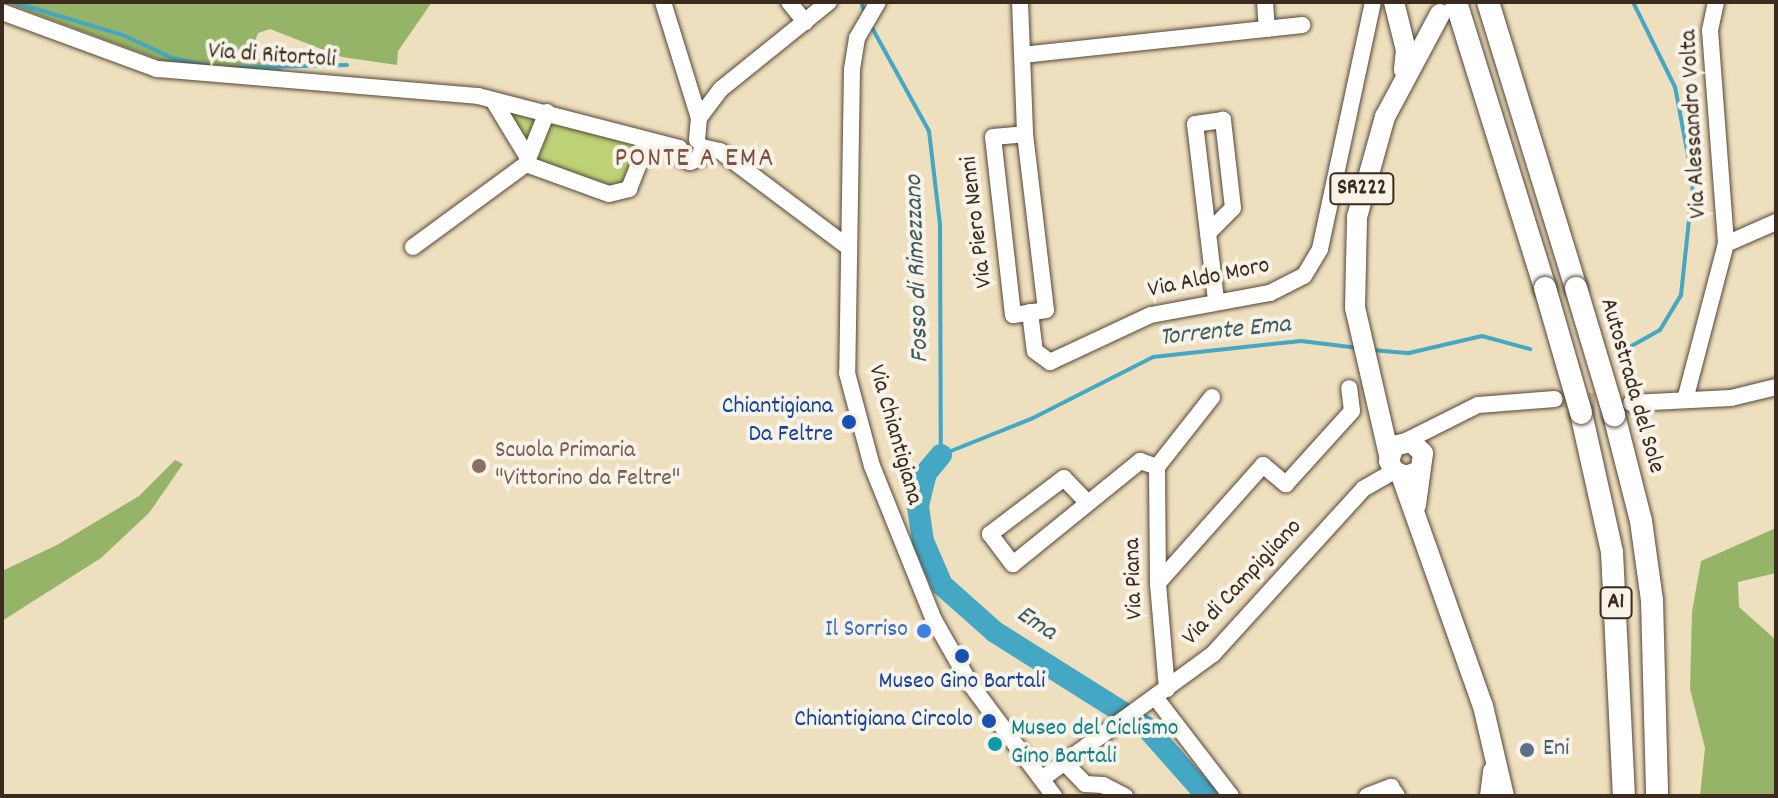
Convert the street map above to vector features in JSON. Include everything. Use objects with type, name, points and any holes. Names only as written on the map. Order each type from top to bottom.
[{"type":"highway","name":"Autostrada del Sole","points":[[1488,2],[1576,288],[1622,409],[1652,600],[1657,796]]},
{"type":"highway","name":"A1","points":[[1448,9],[1545,288],[1581,413],[1612,552],[1624,796]]},
{"type":"main road","name":"SR222","points":[[1396,2],[1415,18],[1448,9]]},
{"type":"main road","name":"SR222","points":[[1396,2],[1406,50],[1402,78],[1362,187],[1354,250],[1355,308],[1384,425],[1405,458]]},
{"type":"main road","name":"SR222","points":[[1402,78],[1448,9]]},
{"type":"main road","points":[[1405,458],[1417,515],[1483,706],[1504,796]]},
{"type":"main road","points":[[1470,674],[1496,796]]},
{"type":"street","points":[[663,2],[699,118],[700,143],[720,151],[849,248]]},
{"type":"street","points":[[789,2],[805,22]]},
{"type":"street","points":[[699,118],[721,89],[829,2]]},
{"type":"street","points":[[1020,2],[1025,134],[1046,310],[1030,312]]},
{"type":"street","points":[[1265,2],[1267,29]]},
{"type":"street","name":"Via Aldo Moro","points":[[1030,312],[1035,351],[1050,362],[1133,322],[1287,287],[1309,270],[1320,249],[1373,2]]},
{"type":"street","name":"Via Alessandro Volta","points":[[1685,400],[1726,244],[1710,30],[1716,2]]},
{"type":"street","name":"Via di Ritortoli","points":[[2,12],[157,69],[493,100],[679,148],[681,158],[690,162],[700,158],[700,143]]},
{"type":"street","name":"Via Chiantigiana","points":[[871,13],[852,69],[847,373],[872,466],[934,620],[971,685],[1054,796]]},
{"type":"street","points":[[1022,55],[1302,25]]},
{"type":"street","points":[[493,100],[527,161],[621,194],[629,189],[648,141]]},
{"type":"street","points":[[413,247],[527,161],[547,112]]},
{"type":"street","points":[[1208,233],[1233,208],[1223,120],[1195,124],[1216,301]]},
{"type":"street","name":"Via Piero Nenni","points":[[1025,134],[993,137],[1013,315],[1030,312]]},
{"type":"street","points":[[1726,244],[1776,222]]},
{"type":"street","points":[[1622,409],[1685,400],[1731,398],[1776,387]]},
{"type":"street","points":[[1158,583],[1263,465],[1286,484],[1352,411],[1349,388]]},
{"type":"street","points":[[1086,501],[1064,478],[990,534],[1013,564],[1086,501],[1140,461],[1157,467],[1212,397]]},
{"type":"street","points":[[1405,458],[1428,433],[1478,405],[1555,399]]},
{"type":"street","name":"Via di Campigliano","points":[[1043,778],[1213,654],[1363,489],[1405,458]]},
{"type":"street","name":"Via Piana","points":[[1155,698],[1157,467]]},
{"type":"street","points":[[1155,698],[1231,796]]},
{"type":"street","points":[[1065,763],[1085,784],[1103,785],[1125,796]]},
{"type":"street","points":[[1488,796],[1491,770]]},
{"type":"street","points":[[1367,796],[1391,787],[1397,796]]},
{"type":"green space","points":[[3,2],[432,2],[398,51],[397,65],[342,57],[270,29],[258,33],[253,46],[258,57],[290,74],[182,68]]},
{"type":"green space","points":[[509,111],[537,116],[527,139]]},
{"type":"green space","points":[[551,119],[642,147],[627,184],[613,186],[537,162]]},
{"type":"green space","points":[[175,460],[183,464],[149,513],[101,558],[2,621],[2,571],[57,545],[139,496]]},
{"type":"green space","points":[[1776,528],[1776,573],[1738,582],[1739,607],[1776,640],[1776,796],[1700,796],[1705,748],[1690,689],[1692,612],[1701,561]]},
{"type":"waterway","points":[[13,2],[123,35],[172,58],[210,66]]},
{"type":"waterway","name":"Fosso di Rimezzano","points":[[861,2],[866,15]]},
{"type":"waterway","name":"Torrente Ema","points":[[1619,353],[1660,330],[1681,295],[1693,182],[1675,87],[1633,2]]},
{"type":"waterway","name":"Fosso di Rimezzano","points":[[871,26],[929,131],[940,224],[941,455],[1031,419],[1153,357],[1301,341],[1359,348]]},
{"type":"waterway","points":[[230,68],[347,65]]},
{"type":"waterway","name":"Torrente Ema","points":[[1372,350],[1409,353],[1482,336],[1530,349]]},
{"type":"waterway","name":"Ema","points":[[941,455],[926,473],[918,506],[923,541],[942,585],[995,632],[1146,727],[1207,796]]},
{"type":"tunnel","points":[[1555,399],[1631,403]]},
{"type":"place","name":"Chiantigiana Da Feltre","points":[[849,422]]},
{"type":"place","name":"Scuola Primaria \"Vittorino da Feltre\"","points":[[479,466]]},
{"type":"place","name":"Il Sorriso","points":[[924,631]]},
{"type":"place","name":"Museo Gino Bartali","points":[[962,656]]},
{"type":"place","name":"Chiantigiana Circolo","points":[[989,721]]},
{"type":"place","name":"Museo del Ciclismo Gino Bartali","points":[[995,744]]},
{"type":"place","name":"Eni","points":[[1527,750]]},
{"type":"district","name":"PONTE A EMA","points":[[695,160]]}]
